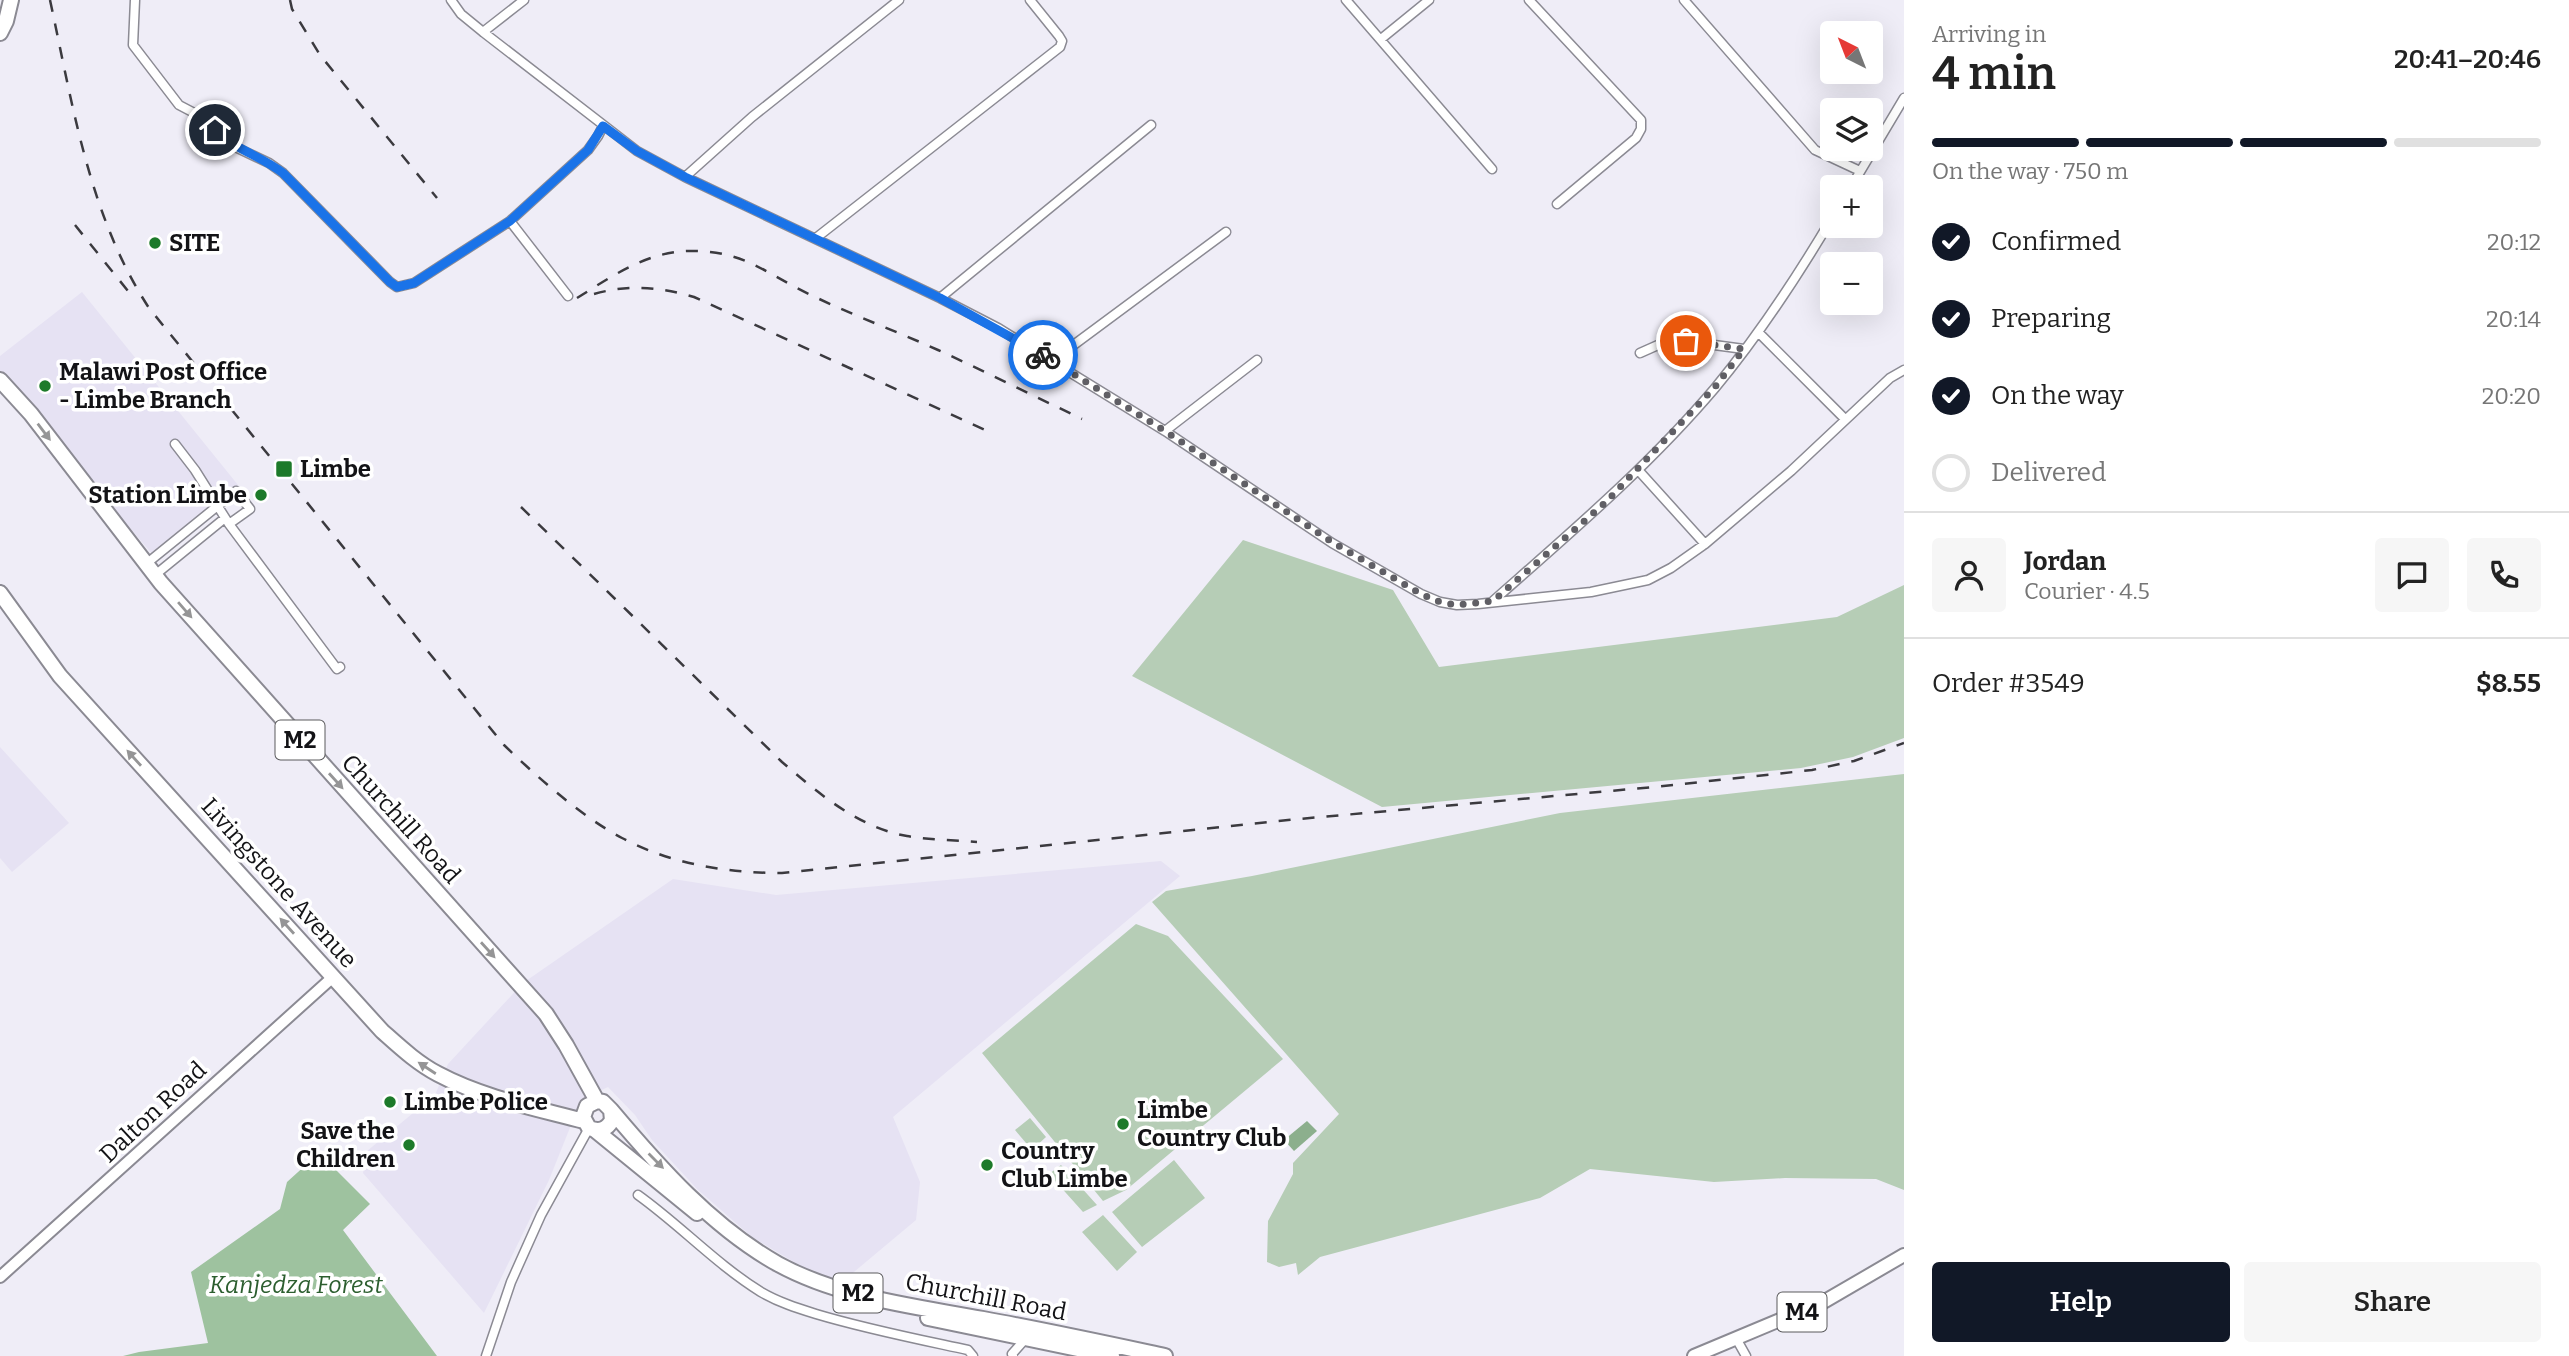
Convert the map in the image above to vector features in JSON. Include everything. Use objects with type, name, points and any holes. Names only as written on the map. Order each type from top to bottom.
[{"type":"highway","points":[[0,33],[11,0]]},
{"type":"highway","name":"Churchill Road","points":[[0,380],[31,414],[150,570],[546,1014],[597,1101],[603,1102],[685,1191],[728,1229],[777,1263],[836,1288],[1112,1356]]},
{"type":"highway","name":"Livingstone Avenue","points":[[0,593],[61,676],[382,1031],[412,1058],[436,1073],[478,1092],[590,1127]]},
{"type":"highway","points":[[597,1101],[583,1111],[590,1127],[605,1128],[609,1125],[612,1120],[611,1110]]},
{"type":"highway","name":"Churchill Road","points":[[590,1127],[733,1241],[773,1269],[802,1284],[833,1296],[1030,1334],[1165,1356]]},
{"type":"main road","name":"Dalton Road","points":[[0,1277],[333,977]]},
{"type":"main road","name":"M4","points":[[1694,1356],[1825,1301],[1904,1255]]},
{"type":"street","points":[[135,0],[133,45],[179,105],[200,116],[229,144],[269,163],[283,173],[397,287],[414,283],[510,221],[588,150],[603,126]]},
{"type":"street","points":[[451,0],[461,14],[483,32],[637,151],[685,177],[998,328],[1165,431],[1332,542],[1421,594],[1440,602],[1457,605],[1627,586],[1648,580],[1671,568],[1705,544],[1791,471],[1890,378],[1904,370]]},
{"type":"street","points":[[483,32],[524,0]]},
{"type":"street","points":[[685,177],[752,117],[899,0]]},
{"type":"street","points":[[816,238],[1060,47],[1062,41],[1059,36],[1030,0]]},
{"type":"street","points":[[1346,0],[1492,169]]},
{"type":"street","points":[[1381,39],[1429,0]]},
{"type":"street","points":[[1529,0],[1641,120],[1641,129],[1636,138],[1557,204]]},
{"type":"street","points":[[1684,0],[1815,150],[1860,171]]},
{"type":"street","points":[[1858,175],[1904,98]]},
{"type":"street","points":[[940,298],[1151,125]]},
{"type":"street","points":[[510,221],[568,296]]},
{"type":"street","points":[[1052,361],[1226,232]]},
{"type":"street","points":[[1493,601],[1639,471],[1715,387],[1758,332],[1820,236]]},
{"type":"street","points":[[1758,332],[1845,419]]},
{"type":"street","points":[[1640,353],[1667,341],[1744,349]]},
{"type":"street","points":[[1165,431],[1257,360]]},
{"type":"street","points":[[175,444],[227,521],[337,669],[340,667]]},
{"type":"street","points":[[1639,471],[1705,544]]},
{"type":"street","points":[[236,492],[250,509],[150,570],[184,533],[236,492]]},
{"type":"street","points":[[184,533],[193,544]]},
{"type":"street","points":[[486,1356],[511,1282],[541,1214],[590,1127]]},
{"type":"street","points":[[638,1195],[675,1221],[712,1256],[762,1292],[790,1305],[851,1325],[968,1350],[974,1356]]},
{"type":"street","points":[[1013,1356],[1030,1334]]},
{"type":"street","points":[[1737,1340],[1746,1356]]},
{"type":"shaded area","points":[[82,292],[238,485],[153,555],[0,376],[0,356]]},
{"type":"shaded area","points":[[1243,540],[1393,590],[1439,667],[1837,617],[1904,585],[1904,738],[1853,757],[1801,768],[1382,807],[1132,676]]},
{"type":"shaded area","points":[[0,747],[69,823],[12,872],[0,858]]},
{"type":"shaded area","points":[[1904,774],[1904,1190],[1876,1179],[1785,1178],[1714,1182],[1590,1169],[1540,1198],[1320,1257],[1298,1275],[1296,1263],[1279,1267],[1267,1262],[1268,1221],[1293,1174],[1293,1163],[1339,1114],[1152,902],[1166,891],[1560,813]]},
{"type":"shaded area","points":[[1161,861],[1180,876],[893,1117],[920,1182],[916,1220],[836,1287],[752,1237],[697,1189],[608,1087],[581,1100],[549,1180],[484,1313],[363,1173],[367,1151],[435,1095],[448,1064],[523,983],[673,879],[776,895]]},
{"type":"shaded area","name":"Limbe Country Club","points":[[1136,924],[1168,936],[1283,1059],[1126,1190],[1103,1201],[982,1053]]},
{"type":"shaded area","points":[[1030,1118],[1046,1137],[1032,1150],[1015,1130]]},
{"type":"shaded area","points":[[1307,1121],[1317,1131],[1294,1151],[1284,1140]]},
{"type":"shaded area","points":[[1174,1160],[1205,1198],[1142,1247],[1112,1212]]},
{"type":"shaded area","points":[[1061,1165],[1097,1205],[1083,1212],[1049,1174]]},
{"type":"shaded area","points":[[1103,1215],[1137,1252],[1117,1271],[1082,1232]]},
{"type":"green space","name":"Kanjedza Forest","points":[[319,1153],[370,1204],[343,1230],[437,1356],[123,1356],[208,1343],[191,1272],[280,1209],[287,1182]]},
{"type":"railway","points":[[50,0],[76,120],[97,198],[128,273],[149,308],[504,745],[576,808],[641,847],[720,869],[782,873],[1288,820],[1812,770],[1854,761],[1904,743]]},
{"type":"railway","points":[[290,0],[292,9],[320,55],[437,198]]},
{"type":"railway","points":[[75,225],[132,296]]},
{"type":"railway","points":[[577,298],[630,267],[658,256],[688,251],[725,254],[753,264],[795,287],[938,350],[1082,419]]},
{"type":"railway","points":[[594,294],[644,288],[694,297],[994,434]]},
{"type":"railway","points":[[521,507],[782,762],[825,797],[856,817],[889,832],[977,842]]},
{"type":"way so far","points":[[1043,355],[1165,431],[1332,542],[1421,594],[1457,605],[1493,601],[1606,502],[1639,471],[1715,387],[1744,349],[1686,341]]},
{"type":"place","name":"SITE","points":[[155,243]]},
{"type":"place","name":"Malawi Post Office - Limbe Branch","points":[[45,386]]},
{"type":"place","name":"Limbe","points":[[284,469]]},
{"type":"place","name":"Station Limbe","points":[[261,495]]},
{"type":"place","name":"Limbe Police","points":[[390,1102]]},
{"type":"place","name":"Limbe Country Club","points":[[1123,1124]]},
{"type":"place","name":"Save the Children","points":[[409,1145]]},
{"type":"place","name":"Country Club Limbe","points":[[987,1165]]},
{"type":"route","points":[[215,130],[229,144],[269,163],[283,173],[390,282],[397,287],[406,287],[510,221],[588,150],[603,126],[637,151],[685,177],[940,298],[1043,355]]}]
